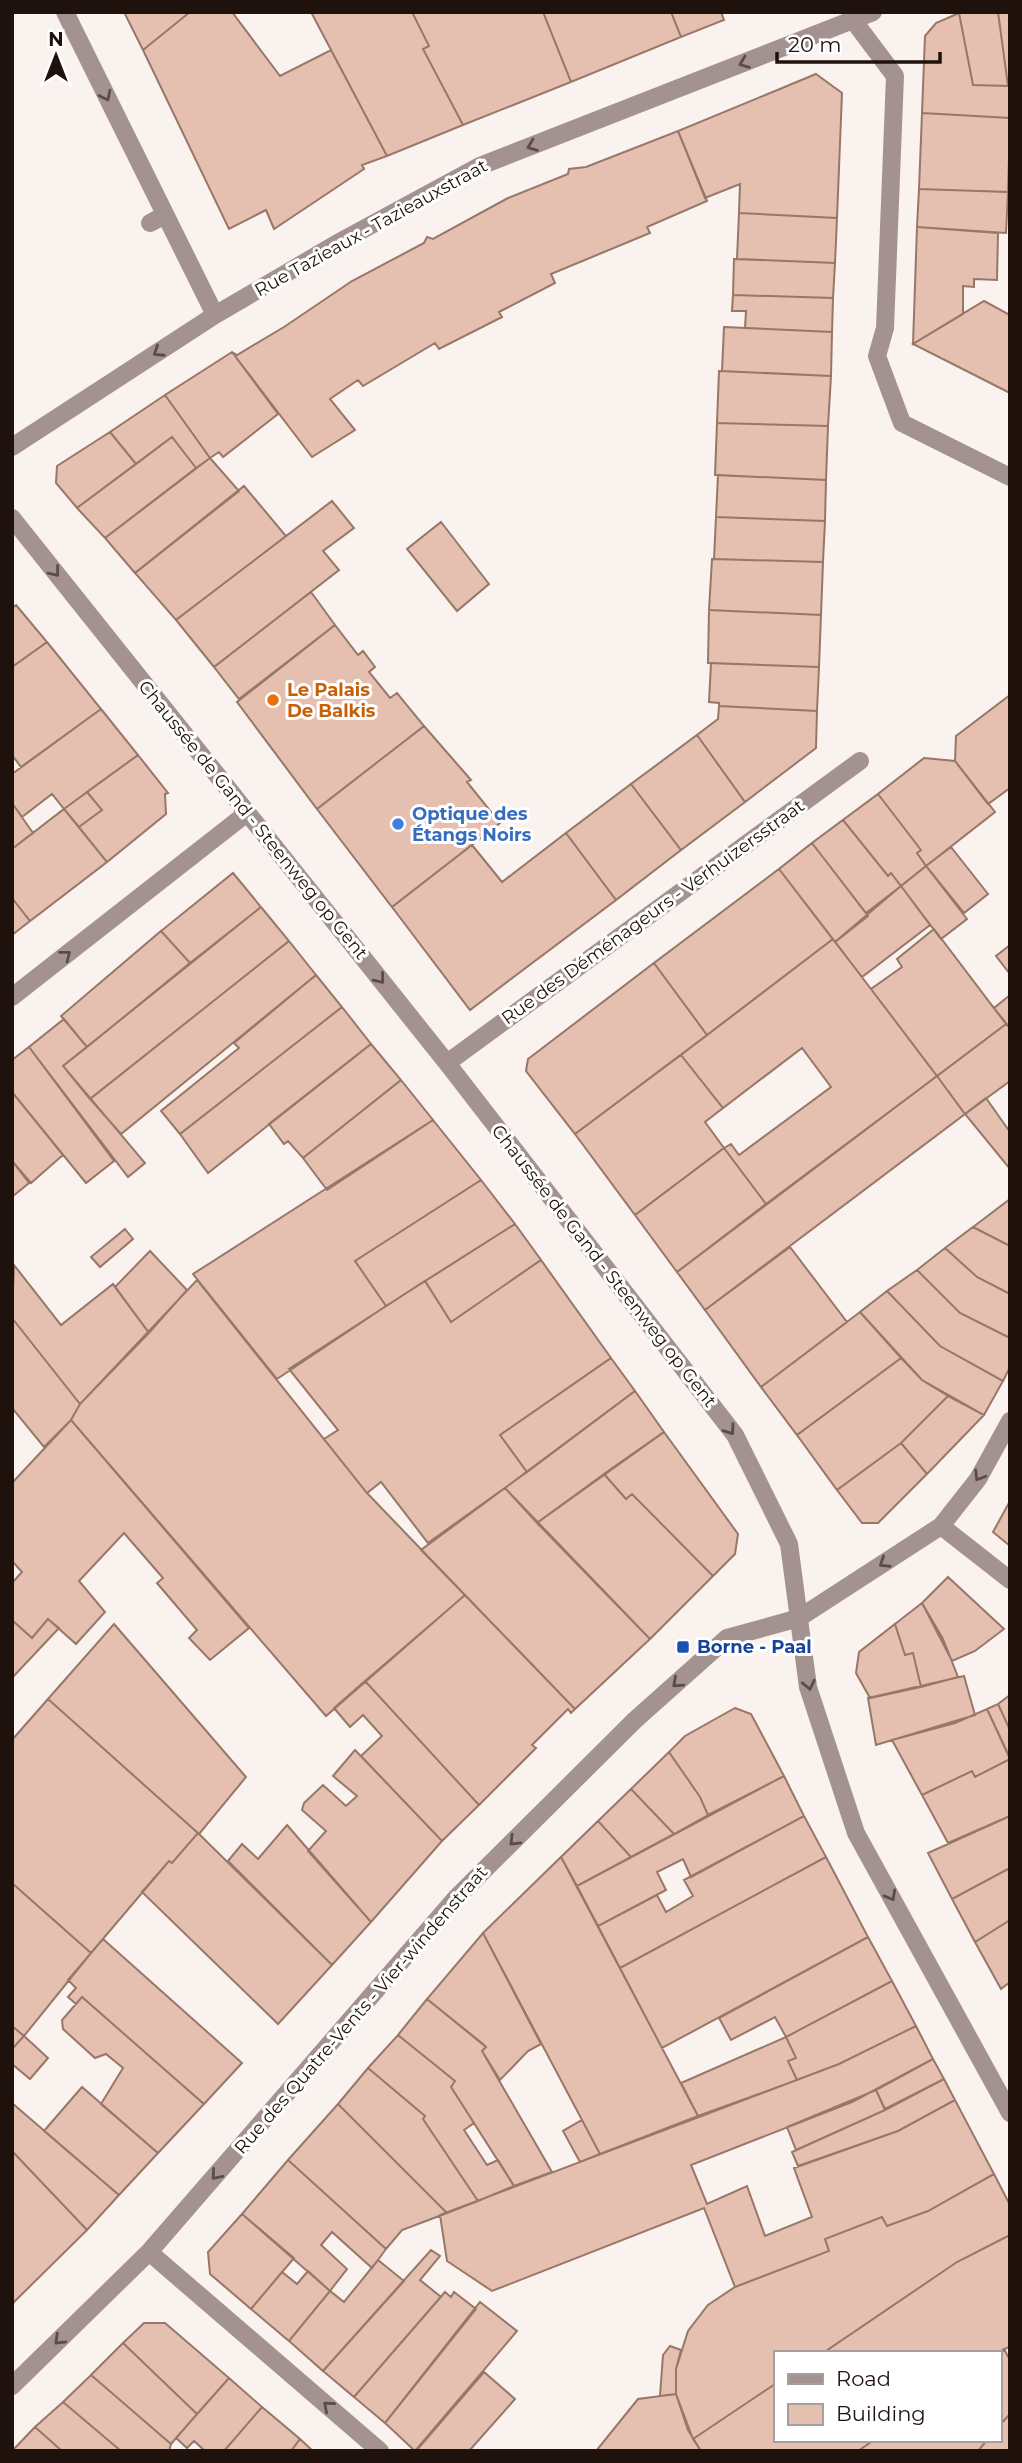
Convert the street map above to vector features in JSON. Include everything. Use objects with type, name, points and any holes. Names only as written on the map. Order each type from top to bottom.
[{"type":"street","points":[[65,12],[158,219],[215,315]]},
{"type":"street","name":"Rue Tazieaux - Tazieauxstraat","points":[[12,447],[215,315],[336,244],[481,166],[873,12]]},
{"type":"street","points":[[853,20],[895,76],[885,328],[877,356],[902,423],[1010,477]]},
{"type":"street","name":"Chaussée de Gand - Steenweg op Gent","points":[[12,518],[447,1063],[735,1436],[789,1544],[808,1687],[856,1833],[1010,2113]]},
{"type":"street","name":"Rue des Déménageurs - Verhuizersstraat","points":[[447,1063],[860,761]]},
{"type":"street","points":[[12,997],[247,813]]},
{"type":"street","name":"Rue des Quatre-Vents - Vier-windenstraat","points":[[12,2386],[149,2252],[456,1898],[635,1720],[727,1638],[799,1618],[941,1526],[978,1479],[1010,1421]]},
{"type":"street","points":[[941,1526],[1010,1580]]},
{"type":"street","points":[[149,2252],[380,2451]]},
{"type":"building","points":[[124,12],[190,12],[143,50]]},
{"type":"building","points":[[190,12],[232,12],[280,76],[331,50],[387,156],[362,165],[364,169],[274,229],[266,210],[229,229],[143,50]]},
{"type":"building","points":[[311,12],[412,12],[429,46],[423,49],[463,125],[387,156]]},
{"type":"building","points":[[412,12],[543,12],[571,82],[463,125],[423,49],[429,46]]},
{"type":"building","points":[[543,12],[671,12],[681,37],[571,82]]},
{"type":"building","points":[[671,12],[721,12],[724,20],[681,37]]},
{"type":"building","points":[[998,12],[1010,12],[1010,86],[1008,86]]},
{"type":"building","points":[[998,12],[1008,86],[973,85],[959,13]]},
{"type":"building","points":[[959,13],[973,85],[1010,86],[1010,118],[922,113],[925,36],[936,23]]},
{"type":"building","points":[[816,74],[842,93],[837,218],[739,213],[740,184],[705,198],[678,131]]},
{"type":"building","points":[[922,113],[1010,118],[1008,192],[919,189]]},
{"type":"building","points":[[678,131],[707,201],[647,227],[650,233],[551,274],[555,283],[499,312],[502,317],[439,349],[435,343],[363,386],[358,380],[330,399],[355,430],[312,457],[232,352],[237,355],[352,281],[424,243],[427,237],[433,239],[508,198],[568,174],[569,169],[586,167]]},
{"type":"building","points":[[919,189],[1008,192],[1006,233],[917,227]]},
{"type":"building","points":[[739,213],[837,218],[835,263],[737,259]]},
{"type":"building","points":[[917,227],[998,233],[997,280],[974,279],[974,287],[963,286],[963,314],[913,344]]},
{"type":"building","points":[[734,259],[835,263],[833,298],[733,295]]},
{"type":"building","points":[[733,295],[833,298],[832,332],[745,328],[746,311],[732,311]]},
{"type":"building","points":[[984,301],[1010,315],[1010,393],[913,344]]},
{"type":"building","points":[[724,327],[832,332],[831,376],[722,371]]},
{"type":"building","points":[[232,352],[278,414],[223,457],[219,452],[210,458],[165,395]]},
{"type":"building","points":[[719,371],[831,376],[828,426],[717,423]]},
{"type":"building","points":[[165,395],[210,458],[196,468],[172,437],[136,464],[110,432]]},
{"type":"building","points":[[717,423],[828,426],[826,480],[715,475]]},
{"type":"building","points":[[110,432],[136,464],[77,508],[56,483],[57,466]]},
{"type":"building","points":[[172,437],[196,468],[105,538],[77,508]]},
{"type":"building","points":[[210,458],[239,491],[135,573],[105,538]]},
{"type":"building","points":[[718,475],[826,480],[825,521],[716,517]]},
{"type":"building","points":[[244,486],[286,536],[176,620],[135,573]]},
{"type":"building","points":[[332,501],[354,528],[323,551],[339,570],[214,667],[176,620]]},
{"type":"building","points":[[716,517],[825,521],[823,562],[714,559]]},
{"type":"building","points":[[441,522],[489,584],[457,611],[407,549]]},
{"type":"building","points":[[712,559],[823,562],[821,615],[709,610]]},
{"type":"building","points":[[311,592],[335,625],[239,699],[214,667]]},
{"type":"building","points":[[16,605],[47,642],[12,667],[12,608]]},
{"type":"building","points":[[709,610],[821,615],[819,667],[708,663]]},
{"type":"building","points":[[335,625],[358,655],[363,651],[375,667],[369,672],[390,698],[397,693],[424,726],[317,809],[237,702]]},
{"type":"building","points":[[47,642],[101,709],[21,767],[12,755],[12,667]]},
{"type":"building","points":[[711,663],[819,667],[817,711],[719,706],[719,703],[709,702]]},
{"type":"building","points":[[1010,695],[1010,788],[988,804],[955,761],[956,736]]},
{"type":"building","points":[[719,706],[817,711],[816,748],[745,802],[697,735],[718,719]]},
{"type":"building","points":[[101,709],[138,755],[64,809],[52,794],[22,817],[12,803],[12,774]]},
{"type":"building","points":[[424,726],[471,780],[467,782],[500,823],[392,907],[317,809]]},
{"type":"building","points":[[697,735],[745,802],[681,850],[631,784]]},
{"type":"building","points":[[138,755],[168,793],[165,794],[166,814],[107,862],[79,827],[102,810],[87,792]]},
{"type":"building","points":[[924,758],[955,761],[995,812],[926,866],[917,853],[921,850],[878,794]]},
{"type":"building","points":[[631,784],[681,850],[616,900],[566,833]]},
{"type":"building","points":[[87,792],[102,810],[79,827],[64,809]]},
{"type":"building","points":[[878,794],[921,850],[917,853],[926,866],[901,886],[891,873],[888,876],[843,820]]},
{"type":"building","points":[[12,803],[33,833],[12,849]]},
{"type":"building","points":[[64,809],[107,862],[30,921],[12,898],[12,849]]},
{"type":"building","points":[[843,820],[888,876],[891,873],[901,886],[866,913],[812,843]]},
{"type":"building","points":[[566,833],[616,900],[470,1010],[392,907],[472,845],[502,882]]},
{"type":"building","points":[[812,843],[868,916],[835,942],[779,869]]},
{"type":"building","points":[[951,847],[988,894],[964,913],[926,866]]},
{"type":"building","points":[[926,866],[967,919],[941,939],[901,886]]},
{"type":"building","points":[[779,869],[833,939],[707,1035],[654,963]]},
{"type":"building","points":[[233,873],[261,907],[190,963],[161,931]]},
{"type":"building","points":[[901,886],[930,925],[862,977],[835,942]]},
{"type":"building","points":[[12,898],[30,921],[12,935]]},
{"type":"building","points":[[261,907],[289,941],[90,1099],[63,1066]]},
{"type":"building","points":[[934,929],[1006,1024],[937,1076],[871,989],[902,967],[897,959]]},
{"type":"building","points":[[161,931],[190,963],[87,1047],[61,1016]]},
{"type":"building","points":[[833,939],[937,1076],[766,1204],[724,1148],[731,1144],[739,1155],[831,1087],[802,1048],[723,1108],[681,1055]]},
{"type":"building","points":[[289,941],[316,975],[121,1134],[90,1099]]},
{"type":"building","points":[[1010,945],[1010,974],[996,956]]},
{"type":"building","points":[[654,963],[707,1035],[575,1134],[526,1071],[528,1059]]},
{"type":"building","points":[[316,975],[342,1007],[180,1134],[161,1111],[239,1048],[234,1043]]},
{"type":"building","points":[[1010,995],[1010,1028],[994,1008]]},
{"type":"building","points":[[342,1007],[371,1044],[208,1173],[180,1134]]},
{"type":"building","points":[[64,1019],[87,1047],[63,1066],[145,1163],[128,1177],[29,1047]]},
{"type":"building","points":[[1006,1024],[1010,1028],[1010,1081],[965,1114],[937,1076]]},
{"type":"building","points":[[371,1044],[401,1080],[303,1158],[288,1141],[284,1144],[269,1124]]},
{"type":"building","points":[[29,1047],[114,1161],[86,1183],[12,1092],[12,1060]]},
{"type":"building","points":[[681,1055],[723,1108],[705,1122],[724,1148],[635,1215],[575,1134]]},
{"type":"building","points":[[937,1076],[965,1114],[705,1310],[677,1272]]},
{"type":"building","points":[[401,1080],[433,1120],[327,1190],[303,1158]]},
{"type":"building","points":[[12,1092],[63,1155],[31,1183],[12,1161]]},
{"type":"building","points":[[986,1098],[1010,1132],[1010,1169],[965,1114]]},
{"type":"building","points":[[433,1120],[481,1180],[355,1261],[386,1306],[277,1379],[193,1274]]},
{"type":"building","points":[[724,1148],[766,1204],[677,1272],[635,1215]]},
{"type":"building","points":[[12,1161],[29,1183],[12,1197]]},
{"type":"building","points":[[481,1180],[515,1224],[386,1306],[355,1261]]},
{"type":"building","points":[[1010,1199],[1010,1246],[973,1227]]},
{"type":"building","points":[[515,1224],[541,1260],[451,1322],[425,1281]]},
{"type":"building","points":[[973,1227],[1010,1246],[1010,1294],[977,1277],[945,1248]]},
{"type":"building","points":[[125,1229],[133,1239],[100,1267],[91,1257]]},
{"type":"building","points":[[790,1247],[847,1322],[761,1387],[705,1310]]},
{"type":"building","points":[[945,1248],[977,1277],[1010,1294],[1010,1338],[960,1313],[917,1270]]},
{"type":"building","points":[[150,1251],[187,1290],[149,1333],[115,1287]]},
{"type":"building","points":[[541,1260],[611,1358],[500,1435],[527,1472],[428,1543],[381,1482],[367,1493],[324,1439],[338,1430],[289,1369],[425,1281],[451,1322]]},
{"type":"building","points":[[14,1265],[61,1325],[113,1284],[149,1333],[80,1404],[12,1318]]},
{"type":"building","points":[[917,1270],[960,1313],[1010,1338],[1010,1367],[1003,1381],[940,1346],[887,1291]]},
{"type":"building","points":[[197,1280],[367,1493],[465,1595],[326,1716],[71,1420],[80,1404]]},
{"type":"building","points":[[887,1291],[940,1346],[1003,1381],[984,1415],[922,1380],[860,1312]]},
{"type":"building","points":[[860,1312],[901,1358],[797,1435],[761,1387]]},
{"type":"building","points":[[12,1318],[80,1404],[71,1420],[44,1447],[12,1408]]},
{"type":"building","points":[[611,1358],[635,1391],[527,1472],[500,1435]]},
{"type":"building","points":[[901,1358],[922,1380],[948,1396],[901,1443],[837,1490],[797,1435]]},
{"type":"building","points":[[635,1391],[664,1432],[537,1523],[505,1488]]},
{"type":"building","points":[[948,1396],[984,1415],[927,1474],[901,1443]]},
{"type":"building","points":[[71,1420],[249,1628],[210,1660],[189,1638],[197,1630],[157,1583],[163,1578],[124,1533],[79,1581],[105,1612],[76,1644],[48,1619],[32,1638],[12,1620],[12,1583],[22,1572],[12,1561],[12,1483]]},
{"type":"building","points":[[664,1432],[738,1534],[735,1554],[713,1576],[632,1494],[626,1499],[604,1474]]},
{"type":"building","points":[[901,1443],[927,1474],[878,1523],[862,1523],[837,1490]]},
{"type":"building","points":[[604,1474],[626,1499],[632,1494],[713,1576],[650,1639],[537,1523]]},
{"type":"building","points":[[505,1488],[650,1639],[575,1709],[421,1550]]},
{"type":"building","points":[[1010,1501],[1010,1546],[993,1532]]},
{"type":"building","points":[[948,1577],[1004,1629],[975,1651],[952,1661],[922,1603]]},
{"type":"building","points":[[465,1595],[575,1709],[571,1713],[568,1709],[532,1745],[536,1748],[479,1805],[365,1681]]},
{"type":"building","points":[[922,1603],[943,1639],[958,1677],[921,1687],[913,1653],[905,1655],[895,1624]]},
{"type":"building","points":[[48,1619],[59,1628],[12,1678],[12,1620],[32,1638]]},
{"type":"building","points":[[114,1624],[246,1777],[199,1834],[48,1699]]},
{"type":"building","points":[[895,1624],[905,1655],[913,1653],[921,1687],[870,1698],[856,1673],[859,1652]]},
{"type":"building","points":[[964,1676],[975,1715],[876,1745],[868,1698]]},
{"type":"building","points":[[365,1681],[479,1805],[442,1841],[361,1756],[382,1736],[363,1715],[350,1727],[334,1708]]},
{"type":"building","points":[[1010,1695],[1010,1730],[998,1704]]},
{"type":"building","points":[[48,1699],[198,1833],[172,1863],[169,1861],[91,1953],[12,1883],[12,1740]]},
{"type":"building","points":[[998,1704],[1010,1730],[1010,1758],[987,1709]]},
{"type":"building","points":[[735,1708],[751,1714],[784,1776],[708,1815],[700,1797],[669,1752],[685,1736]]},
{"type":"building","points":[[987,1709],[1010,1759],[975,1777],[972,1771],[922,1795],[892,1740],[955,1723]]},
{"type":"building","points":[[355,1750],[442,1841],[371,1922],[308,1851],[326,1831],[302,1810],[304,1803],[323,1785],[346,1806],[357,1796],[333,1776]]},
{"type":"building","points":[[669,1752],[700,1797],[708,1815],[674,1834],[631,1789]]},
{"type":"building","points":[[1010,1759],[1010,1816],[948,1843],[922,1795],[972,1771],[975,1777]]},
{"type":"building","points":[[784,1776],[804,1816],[691,1877],[683,1859],[657,1872],[666,1890],[598,1926],[577,1886]]},
{"type":"building","points":[[631,1789],[674,1834],[631,1857],[598,1821]]},
{"type":"building","points":[[804,1816],[826,1857],[620,1968],[598,1926],[657,1895],[666,1912],[693,1896],[684,1880]]},
{"type":"building","points":[[1010,1816],[1010,1868],[952,1899],[928,1853]]},
{"type":"building","points":[[598,1821],[631,1857],[577,1886],[561,1857]]},
{"type":"building","points":[[287,1825],[371,1922],[332,1965],[228,1861],[242,1844],[258,1859]]},
{"type":"building","points":[[198,1833],[332,1965],[278,2024],[142,1892]]},
{"type":"building","points":[[561,1857],[698,2116],[600,2154],[483,1933]]},
{"type":"building","points":[[826,1857],[868,1937],[662,2048],[620,1968]]},
{"type":"building","points":[[1010,1868],[1010,1920],[975,1942],[952,1899]]},
{"type":"building","points":[[12,1883],[91,1953],[24,2036],[12,2026]]},
{"type":"building","points":[[1010,1920],[1010,1982],[1001,1989],[975,1942]]},
{"type":"building","points":[[483,1933],[541,2044],[528,2051],[500,2080],[482,2051],[486,2047],[427,1999]]},
{"type":"building","points":[[868,1937],[892,1981],[786,2037],[775,2017],[731,2040],[719,2018]]},
{"type":"building","points":[[103,1939],[242,2063],[204,2104],[82,1997],[76,2004],[68,1997],[76,1988],[68,1980]]},
{"type":"building","points":[[892,1981],[916,2026],[839,2064],[797,2080],[788,2061],[796,2058],[786,2037]]},
{"type":"building","points":[[82,1997],[204,2104],[158,2153],[101,2104],[123,2068],[106,2054],[95,2058],[63,2029],[62,2020]]},
{"type":"building","points":[[427,1999],[486,2047],[482,2051],[552,2172],[514,2186],[451,2087],[455,2081],[398,2035]]},
{"type":"building","points":[[12,2026],[24,2036],[12,2049]]},
{"type":"building","points":[[916,2026],[933,2059],[852,2102],[691,2165],[707,2204],[747,2186],[765,2236],[812,2217],[794,2168],[898,2131],[955,2100],[994,2174],[928,2211],[887,2226],[882,2217],[825,2239],[829,2251],[735,2287],[704,2208],[492,2291],[447,2261],[440,2215],[839,2064]]},
{"type":"building","points":[[398,2035],[455,2081],[451,2087],[474,2123],[464,2130],[487,2165],[498,2160],[514,2186],[478,2201],[423,2119],[425,2116],[368,2068]]},
{"type":"building","points":[[24,2036],[48,2058],[30,2079],[12,2064],[12,2049]]},
{"type":"building","points":[[786,2037],[796,2058],[788,2061],[797,2080],[698,2116],[681,2083]]},
{"type":"building","points":[[933,2059],[944,2079],[885,2109],[876,2090]]},
{"type":"building","points":[[368,2068],[425,2116],[423,2119],[478,2201],[447,2213],[338,2104]]},
{"type":"building","points":[[944,2079],[955,2100],[898,2131],[798,2166],[792,2152],[885,2110]]},
{"type":"building","points":[[82,2087],[158,2153],[119,2195],[44,2131]]},
{"type":"building","points":[[876,2090],[885,2110],[796,2150],[787,2127]]},
{"type":"building","points":[[12,2103],[119,2195],[87,2230],[12,2151]]},
{"type":"building","points":[[338,2104],[447,2213],[402,2230],[386,2249],[288,2160]]},
{"type":"building","points":[[582,2120],[600,2154],[580,2162],[563,2131]]},
{"type":"building","points":[[12,2151],[87,2230],[12,2304]]},
{"type":"building","points":[[288,2160],[386,2249],[372,2268],[332,2232],[321,2245],[347,2269],[330,2291],[242,2214]]},
{"type":"building","points":[[994,2174],[1010,2205],[1010,2235],[957,2262],[826,2351],[774,2351],[774,2385],[693,2439],[676,2394],[676,2369],[688,2331],[708,2305],[735,2287],[829,2251],[825,2239],[882,2217],[887,2226],[928,2211]]},
{"type":"building","points":[[242,2214],[294,2258],[251,2309],[210,2274],[208,2252]]},
{"type":"building","points":[[1010,2235],[1010,2346],[1001,2352],[826,2351],[957,2262]]},
{"type":"building","points":[[431,2250],[440,2256],[420,2280],[441,2297],[354,2397],[323,2371]]},
{"type":"building","points":[[378,2260],[404,2281],[323,2371],[289,2341],[330,2291],[344,2302]]},
{"type":"building","points":[[308,2271],[330,2291],[289,2341],[251,2309],[282,2272],[297,2284]]},
{"type":"building","points":[[445,2292],[451,2297],[454,2292],[476,2309],[385,2423],[354,2397]]},
{"type":"building","points":[[480,2302],[517,2331],[415,2451],[385,2423]]},
{"type":"building","points":[[144,2323],[165,2323],[229,2378],[197,2414],[123,2343]]},
{"type":"building","points":[[123,2343],[197,2414],[171,2444],[91,2375]]},
{"type":"building","points":[[670,2346],[681,2350],[676,2369],[676,2394],[660,2396],[663,2355]]},
{"type":"building","points":[[1004,2349],[1010,2360],[1010,2414],[1001,2424],[1001,2351]]},
{"type":"building","points":[[484,2372],[515,2399],[469,2451],[416,2451]]},
{"type":"building","points":[[91,2375],[171,2444],[169,2451],[121,2451],[63,2402]]},
{"type":"building","points":[[229,2378],[262,2407],[224,2451],[205,2451],[194,2441],[187,2448],[176,2438]]},
{"type":"building","points":[[774,2385],[774,2442],[871,2442],[858,2451],[701,2451],[693,2439]]},
{"type":"building","points":[[676,2394],[688,2430],[701,2451],[596,2451],[638,2399]]},
{"type":"building","points":[[63,2402],[121,2451],[62,2451],[35,2427]]},
{"type":"building","points":[[262,2407],[300,2439],[291,2451],[224,2451]]},
{"type":"building","points":[[1010,2414],[1010,2451],[978,2451],[985,2442],[1001,2442],[1001,2424]]},
{"type":"building","points":[[35,2427],[62,2451],[12,2451]]},
{"type":"building","points":[[300,2439],[313,2451],[291,2451]]},
{"type":"building","points":[[871,2442],[985,2442],[978,2451],[858,2451]]},
{"type":"place","name":"Le Palais De Balkis","points":[[273,700]]},
{"type":"place","name":"Optique des Étangs Noirs","points":[[398,824]]},
{"type":"place","name":"Borne - Paal","points":[[683,1647]]}]
